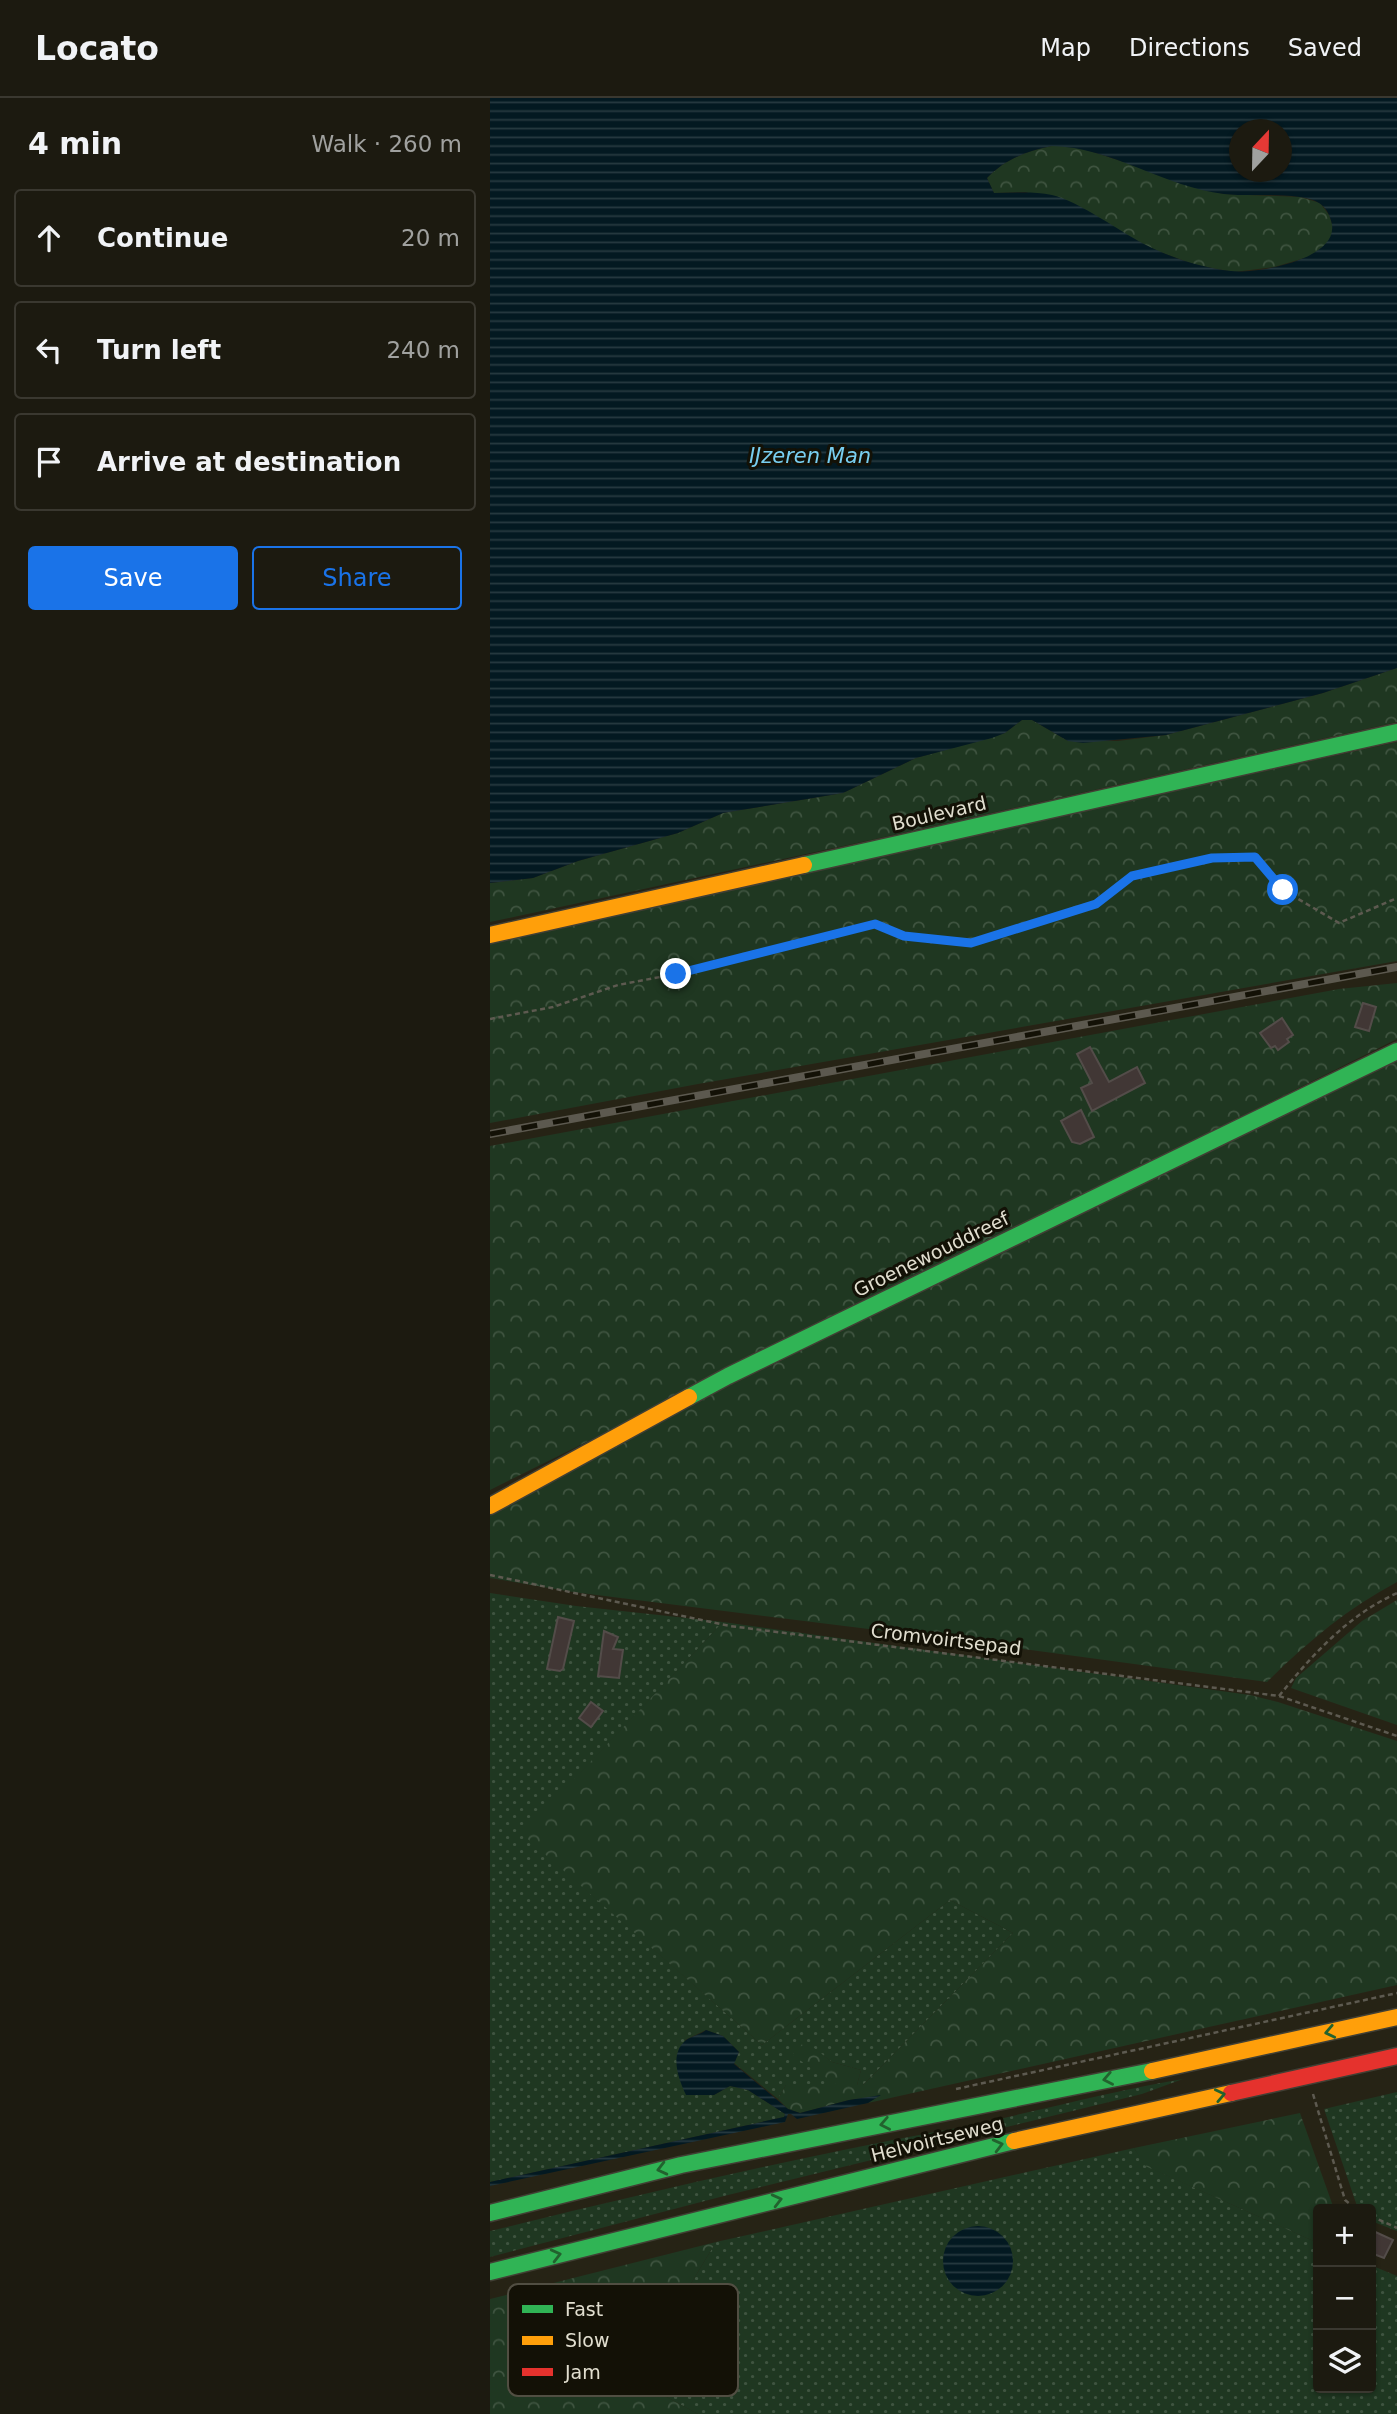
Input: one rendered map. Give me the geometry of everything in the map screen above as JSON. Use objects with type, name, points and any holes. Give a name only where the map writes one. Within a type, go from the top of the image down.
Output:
[{"type":"street","name":"Boulevard","points":[[490,934],[1397,732]]},
{"type":"street","name":"Groenewouddreef","points":[[490,1506],[729,1376],[1397,1051]]},
{"type":"street","name":"Helvoirtseweg","points":[[490,2213],[681,2165],[1155,2070],[1397,2017]]},
{"type":"street","name":"Helvoirtseweg","points":[[490,2272],[1019,2140],[1397,2056]]},
{"type":"path","points":[[490,1019],[552,1007],[618,985],[676,974],[875,924],[904,936],[971,943],[1096,904],[1132,876],[1212,858],[1255,857],[1283,890],[1339,923],[1397,898]]},
{"type":"path","name":"Cromvoirtsepad","points":[[490,1574],[730,1626],[1279,1696],[1397,1736]]},
{"type":"path","points":[[1279,1696],[1313,1653],[1372,1605],[1397,1593]]},
{"type":"path","points":[[1313,2094],[1345,2200],[1350,2204]]},
{"type":"path","points":[[1376,2218],[1397,2228]]},
{"type":"green space","points":[[1052,146],[1074,146],[1223,194],[1300,197],[1320,203],[1329,215],[1333,227],[1331,239],[1326,246],[1308,257],[1274,267],[1234,272],[1196,265],[1160,252],[1026,192],[994,193],[987,178],[994,171],[1017,157]]},
{"type":"green space","points":[[1397,668],[1397,722],[490,922],[490,883],[533,878],[578,861],[678,833],[723,813],[843,793],[916,758],[1005,733],[1022,720],[1032,720],[1068,741],[1118,741],[1166,735],[1323,693]]},
{"type":"green space","points":[[1397,742],[1397,961],[490,1123],[490,942]]},
{"type":"green space","points":[[1397,983],[1397,1039],[490,1490],[490,1146],[1339,989]]},
{"type":"green space","points":[[1397,1058],[1397,1582],[1328,1627],[1267,1682],[573,1592],[490,1578],[490,1504],[634,1430]]},
{"type":"green space","points":[[490,1593],[576,1606],[723,1622],[523,1834],[762,2045],[950,1900],[1013,1933],[863,2085],[857,2085],[861,2070],[832,2062],[805,2042],[839,2085],[786,2085],[778,2099],[734,2063],[739,2052],[723,2036],[706,2030],[685,2040],[714,2095],[730,2086],[748,2090],[785,2114],[784,2117],[490,2182]]},
{"type":"green space","points":[[1397,1600],[1397,1725],[1291,1688],[1296,1678],[1362,1621]]},
{"type":"green space","points":[[723,1622],[1250,1695],[1397,1741],[1397,1985],[868,2103],[879,2096],[849,2100],[800,2113],[788,2109],[778,2099],[786,2085],[837,2085],[792,2055],[805,2041],[832,2062],[861,2070],[857,2085],[863,2085],[1013,1933],[950,1900],[762,2045],[522,1834]]},
{"type":"green space","points":[[1183,2079],[1142,2094],[724,2196],[490,2257],[490,2231],[767,2166]]},
{"type":"green space","points":[[1397,2092],[1397,2231],[1376,2223],[1376,2204],[1356,2204],[1324,2109]]},
{"type":"green space","points":[[1300,2113],[1332,2204],[1313,2204],[1313,2241],[1145,2166],[1134,2148]]},
{"type":"green space","points":[[1134,2148],[1146,2166],[1313,2241],[1313,2393],[1376,2393],[1376,2267],[1397,2276],[1397,2414],[698,2414],[665,2396],[738,2396],[738,2284],[691,2284],[716,2242]]},
{"type":"green space","points":[[716,2242],[691,2284],[549,2284]]},
{"type":"green space","points":[[508,2294],[508,2396],[665,2396],[698,2414],[490,2414],[490,2299]]},
{"type":"water","name":"IJzeren Man","points":[[490,98],[1397,98],[1397,668],[1323,693],[1166,735],[1083,743],[1068,741],[1032,720],[1022,720],[1005,733],[916,758],[843,793],[723,813],[678,833],[578,861],[533,878],[490,883]],"holes":[[[1052,146],[1096,153],[1202,190],[1224,194],[1310,199],[1322,205],[1328,212],[1332,225],[1330,237],[1309,256],[1293,262],[1258,270],[1220,270],[1156,250],[1087,210],[1052,195],[994,193],[987,178],[1001,166],[1034,150]]]},
{"type":"water","points":[[706,2030],[723,2036],[739,2052],[734,2064],[788,2109],[800,2113],[881,2095],[868,2103],[797,2119],[788,2114],[785,2122],[490,2186],[490,2182],[784,2117],[785,2114],[748,2090],[730,2086],[714,2095],[686,2095],[678,2075],[677,2053],[685,2041]]},
{"type":"water","points":[[978,2226],[1003,2236],[1013,2261],[1003,2286],[978,2296],[953,2286],[943,2261],[953,2236]]},
{"type":"building","points":[[1363,1003],[1376,1007],[1369,1031],[1355,1027]]},
{"type":"building","points":[[1282,1018],[1293,1035],[1287,1039],[1289,1042],[1278,1050],[1275,1046],[1271,1048],[1260,1033]]},
{"type":"building","points":[[1090,1047],[1109,1082],[1137,1067],[1145,1083],[1092,1111],[1081,1088],[1092,1083],[1077,1054]]},
{"type":"building","points":[[1081,1110],[1094,1137],[1080,1144],[1072,1142],[1061,1121]]},
{"type":"building","points":[[558,1617],[574,1621],[563,1669],[560,1671],[547,1669]]},
{"type":"building","points":[[604,1631],[618,1637],[613,1649],[623,1650],[619,1678],[598,1676]]},
{"type":"building","points":[[591,1702],[603,1711],[591,1727],[579,1718]]},
{"type":"building","points":[[1376,2232],[1393,2240],[1384,2258],[1376,2255]]},
{"type":"railway","points":[[490,1134],[1397,967]]},
{"type":"traffic: fast","points":[[804,865],[1397,732]]},
{"type":"traffic: fast","points":[[689,1397],[1397,1051]]},
{"type":"traffic: fast","points":[[490,2213],[681,2165],[1152,2071]]},
{"type":"traffic: fast","points":[[490,2272],[1014,2141]]},
{"type":"traffic: slow","points":[[490,935],[804,865]]},
{"type":"traffic: slow","points":[[490,1506],[689,1397]]},
{"type":"traffic: slow","points":[[1152,2071],[1397,2017]]},
{"type":"traffic: slow","points":[[1014,2141],[1231,2093]]},
{"type":"traffic: jam","points":[[1231,2093],[1397,2056]]},
{"type":"route","points":[[676,974],[875,924],[904,936],[971,943],[1096,904],[1132,876],[1212,858],[1255,857],[1283,890]]}]
